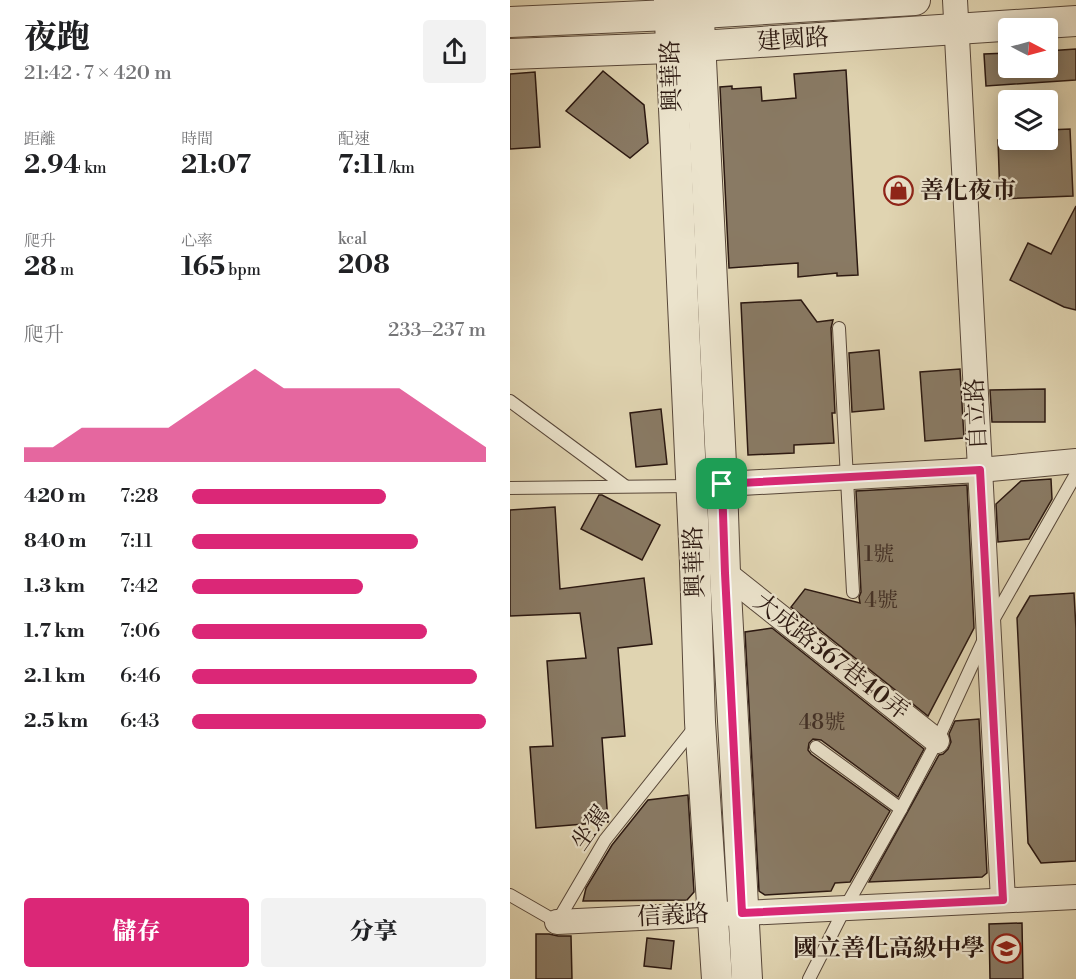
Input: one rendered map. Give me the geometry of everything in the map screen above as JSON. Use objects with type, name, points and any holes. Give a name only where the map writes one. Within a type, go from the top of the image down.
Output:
[{"type":"street","name":"建國路","points":[[510,22],[669,7],[915,0]]},
{"type":"street","name":"興華路","points":[[699,6],[725,573],[747,979]]},
{"type":"street","name":"興華路","points":[[669,7],[696,574],[700,722],[717,979]]},
{"type":"street","name":"建國路","points":[[510,54],[700,46],[956,14],[1076,21]]},
{"type":"street","name":"自立路","points":[[956,14],[1003,900]]},
{"type":"street","points":[[691,486],[980,470],[1076,461]]},
{"type":"street","name":"大成路367巷40弄","points":[[725,573],[937,741]]},
{"type":"street","name":"信義路","points":[[557,922],[1076,897]]},
{"type":"lane","points":[[839,328],[853,592]]},
{"type":"lane","points":[[510,400],[625,486]]},
{"type":"lane","points":[[810,979],[844,908],[902,809],[937,741],[989,628],[1076,474]]},
{"type":"lane","points":[[510,489],[691,486]]},
{"type":"lane","name":"坐駕","points":[[557,922],[605,840],[700,722]]},
{"type":"lane","points":[[816,747],[902,809]]},
{"type":"lane","points":[[510,895],[557,922]]},
{"type":"building","points":[[1076,49],[1076,80],[986,86],[984,54],[998,53],[998,78],[1058,78],[1058,50]]},
{"type":"building","points":[[846,70],[858,275],[837,276],[837,273],[798,277],[798,263],[729,268],[720,87],[732,86],[732,89],[761,87],[762,101],[796,98],[794,74]]},
{"type":"building","points":[[603,71],[644,105],[648,143],[630,158],[566,111]]},
{"type":"building","points":[[535,72],[540,147],[510,149],[510,74]]},
{"type":"building","points":[[1070,129],[1073,196],[1000,199],[998,150],[1058,150],[1058,130]]},
{"type":"building","points":[[1076,206],[1076,310],[1064,307],[1010,280],[1028,243],[1051,254]]},
{"type":"building","points":[[801,300],[817,322],[833,320],[831,328],[834,443],[794,445],[794,453],[748,455],[741,303]]},
{"type":"building","points":[[879,350],[884,409],[852,412],[849,353]]},
{"type":"building","points":[[960,369],[964,438],[925,441],[920,372]]},
{"type":"building","points":[[1045,389],[1045,422],[992,422],[990,390]]},
{"type":"building","points":[[661,409],[667,464],[636,467],[630,413]]},
{"type":"building","points":[[1051,479],[1052,499],[1029,539],[998,542],[996,504],[1021,481]]},
{"type":"building","points":[[967,485],[974,628],[928,716],[791,607],[805,589],[860,603],[856,491]]},
{"type":"building","points":[[599,495],[660,525],[642,560],[581,529]]},
{"type":"building","points":[[555,507],[560,589],[644,578],[652,644],[618,648],[625,736],[602,738],[608,822],[536,828],[530,747],[553,746],[547,661],[586,658],[580,613],[510,616],[510,510]]},
{"type":"building","points":[[1074,593],[1076,861],[1041,863],[1028,843],[1017,618],[1030,596]]},
{"type":"building","points":[[772,628],[924,749],[898,797],[821,740],[813,739],[809,743],[808,750],[811,754],[890,811],[850,882],[835,883],[831,891],[765,895],[759,891],[745,632]]},
{"type":"building","points":[[979,719],[987,873],[982,877],[869,882],[939,755],[948,749],[951,742],[949,734],[955,721]]},
{"type":"building","points":[[688,795],[694,892],[687,900],[583,901],[586,888],[612,845],[648,800]]},
{"type":"building","points":[[1022,923],[1023,979],[990,979],[989,924]]},
{"type":"building","points":[[536,934],[571,936],[572,979],[536,979]]},
{"type":"building","points":[[647,938],[674,941],[671,969],[644,966]]},
{"type":"place","name":"善化夜市","points":[[899,191]]},
{"type":"place","name":"國立善化高級中學","points":[[1006,949]]},
{"type":"route","points":[[980,470],[1003,900],[742,913],[722,484],[980,470]]}]
